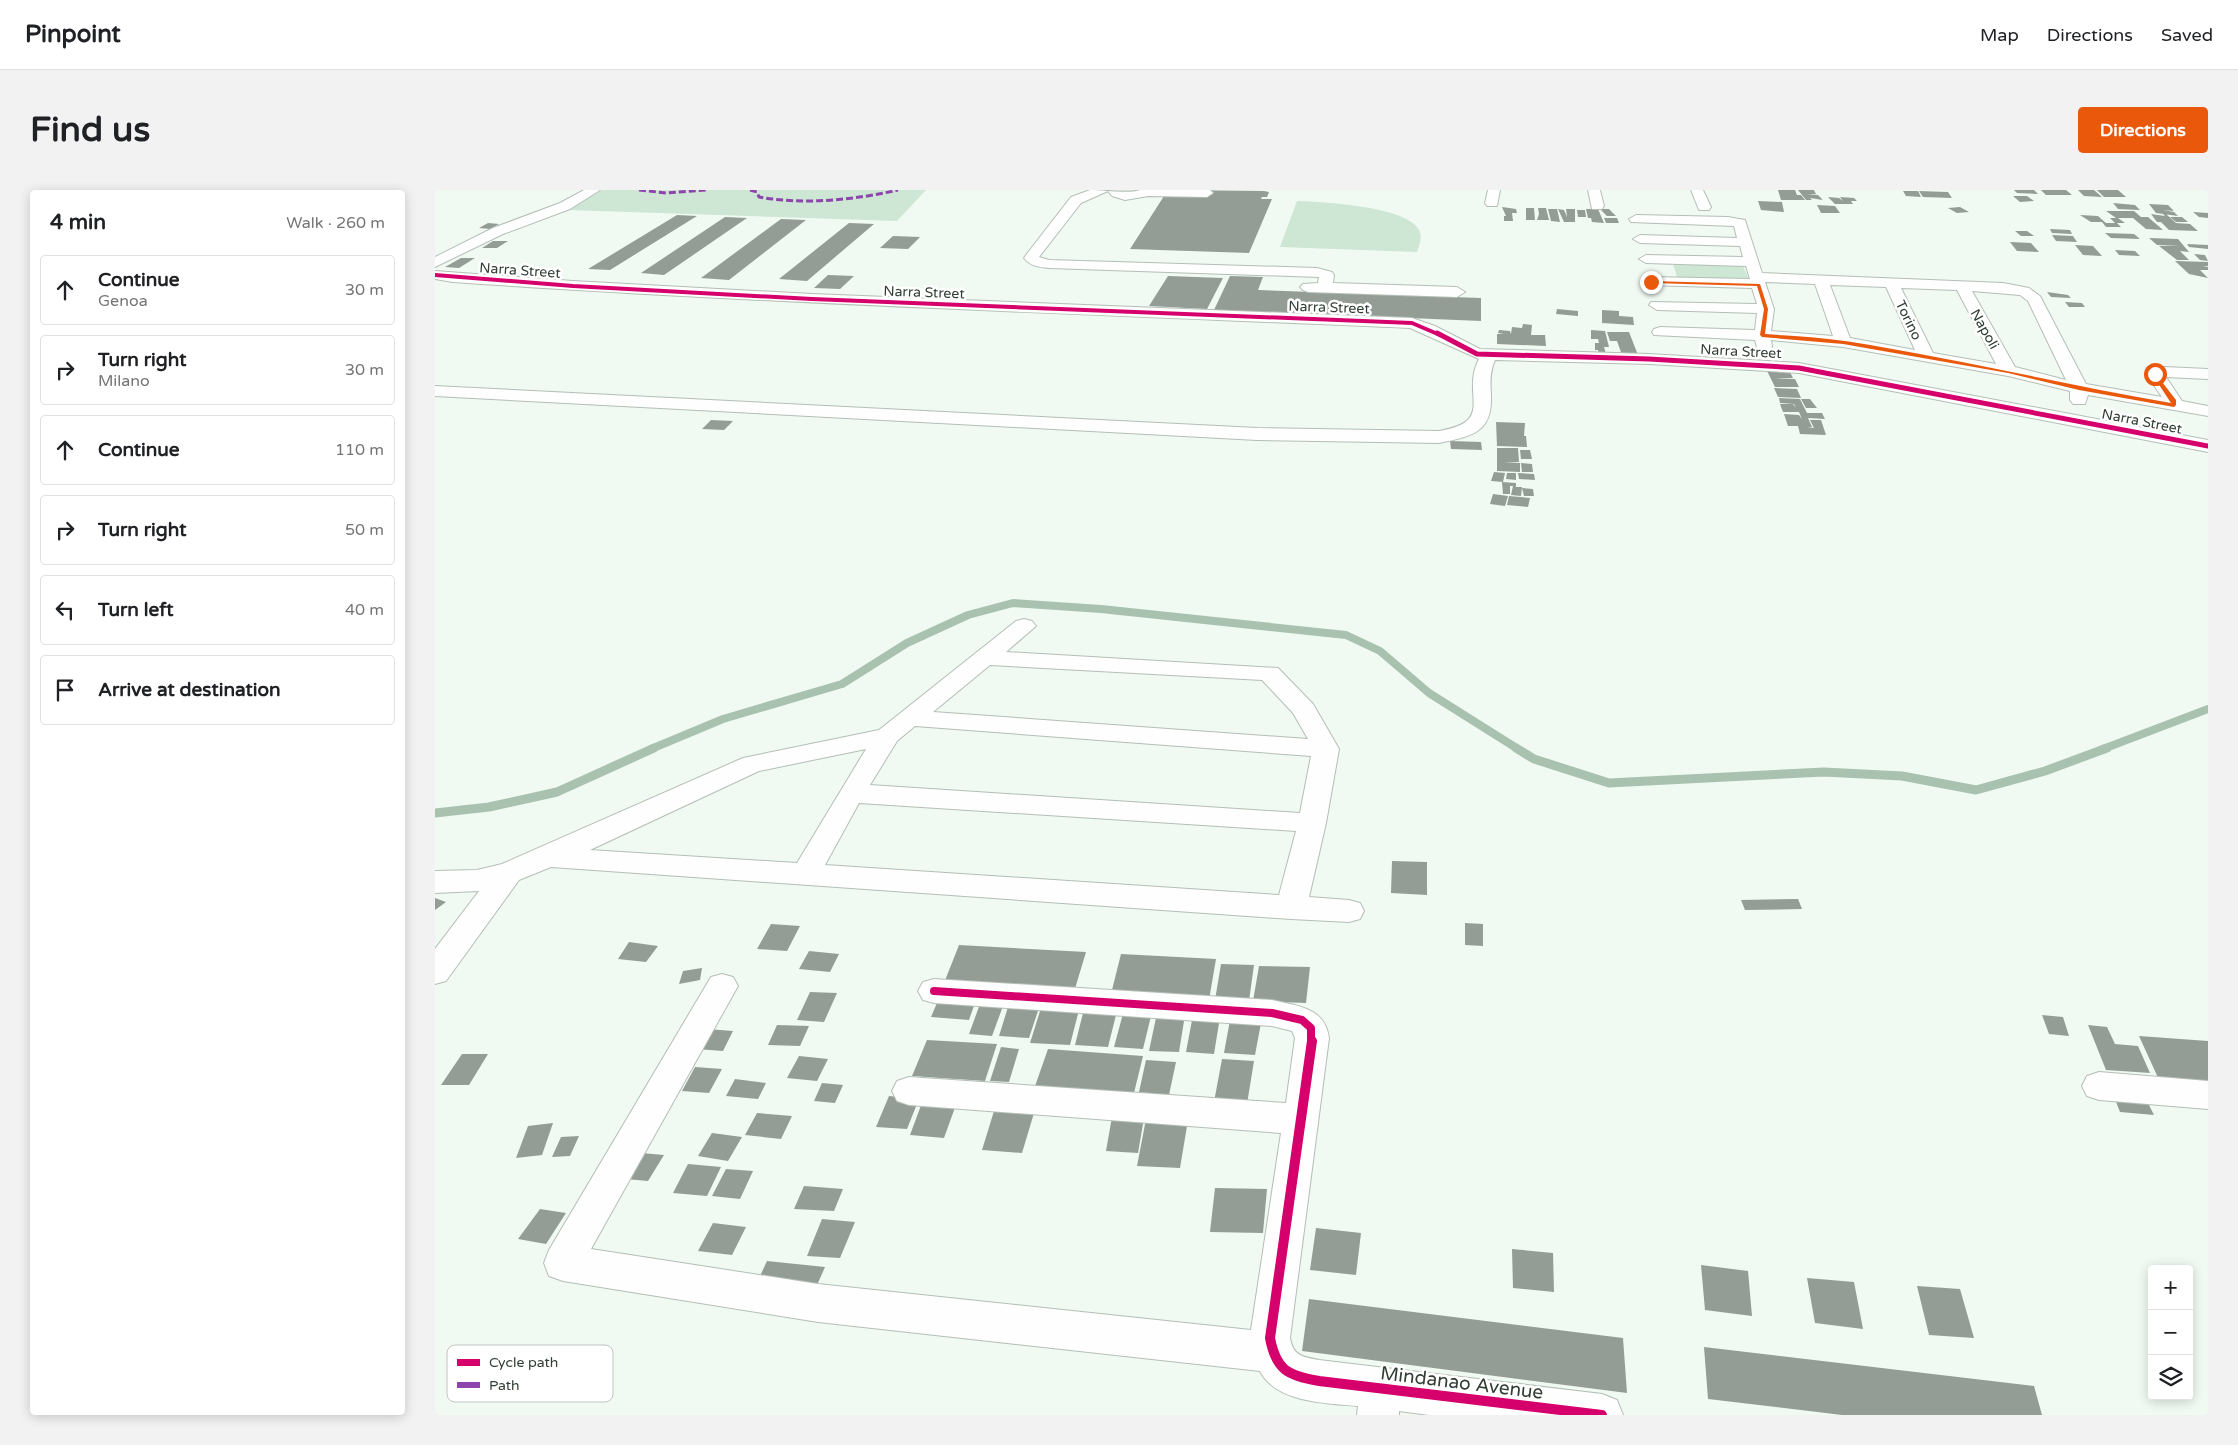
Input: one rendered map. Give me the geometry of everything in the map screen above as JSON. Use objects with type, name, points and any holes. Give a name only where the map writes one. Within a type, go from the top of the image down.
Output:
[{"type":"street","name":"Narra Street","points":[[439,259],[498,231],[565,206],[595,190]]},
{"type":"street","points":[[1101,190],[1076,200],[1031,258],[1039,263],[1049,264],[1287,271],[1281,283],[1283,285],[1457,292]]},
{"type":"street","points":[[1593,190],[1597,206]]},
{"type":"street","points":[[1697,190],[1704,207]]},
{"type":"street","points":[[1111,207],[1119,193],[1138,195],[1148,191],[1207,194]]},
{"type":"street","points":[[1636,219],[1740,223],[1766,309],[1763,341]]},
{"type":"street","points":[[1653,219],[1660,240]]},
{"type":"street","points":[[1640,239],[1745,242]]},
{"type":"street","points":[[1646,260],[1666,260],[1755,274],[1821,280],[1961,286],[2014,290],[2030,294],[2035,299],[2079,388],[2080,422]]},
{"type":"street","points":[[1666,260],[1674,282]]},
{"type":"street","points":[[1651,282],[1674,282],[1755,274]]},
{"type":"street","name":"Narra Street","points":[[435,275],[453,278],[571,286],[917,304],[1412,323],[1426,327],[1452,344],[1477,354],[1649,359],[1791,367],[2208,446]]},
{"type":"street","points":[[1821,280],[1843,342]]},
{"type":"street","name":"Torino","points":[[1891,283],[1927,357]]},
{"type":"street","name":"Napoli","points":[[1961,286],[2008,371]]},
{"type":"street","points":[[1657,305],[1766,309]]},
{"type":"street","points":[[1678,306],[1687,332]]},
{"type":"street","points":[[1660,332],[1687,332],[1763,341],[1843,342],[2008,371],[2079,388],[2208,411]]},
{"type":"street","points":[[435,391],[1257,434],[1439,437],[1467,432],[1482,415],[1482,369],[1489,355]]},
{"type":"street","points":[[2174,405],[2173,400],[2155,376],[2157,373],[2208,374]]},
{"type":"street","points":[[805,875],[851,793],[887,736],[1024,626]]},
{"type":"street","points":[[985,658],[1269,673],[1304,709],[1326,750],[1312,823],[1291,908]]},
{"type":"street","points":[[909,718],[1326,750]]},
{"type":"street","points":[[435,882],[477,880],[509,873],[549,857],[752,764],[887,736]]},
{"type":"street","points":[[851,793],[1312,823]]},
{"type":"street","points":[[549,857],[1349,911]]},
{"type":"street","points":[[435,972],[509,873]]},
{"type":"street","points":[[722,986],[563,1264],[819,1303],[1272,1352],[1270,1338],[1312,1038],[1311,1028],[1302,1020],[1272,1013],[934,991]]},
{"type":"street","points":[[2099,1086],[2208,1096]]},
{"type":"street","points":[[909,1091],[1300,1119]]},
{"type":"street","name":"Mindanao Avenue","points":[[1272,1352],[1278,1365],[1292,1377],[1319,1381],[1379,1402],[1602,1415]]},
{"type":"green space","points":[[602,190],[926,190],[897,221],[568,210]]},
{"type":"green space","points":[[1297,201],[1343,204],[1398,215],[1411,222],[1419,230],[1421,239],[1417,252],[1280,247]]},
{"type":"green space","points":[[1673,264],[1743,266],[1749,279],[1677,277]]},
{"type":"building","points":[[1173,190],[1264,191],[1269,192],[1267,197],[1262,197],[1261,199],[1272,199],[1249,253],[1130,249],[1164,196]]},
{"type":"building","points":[[1778,190],[1795,190],[1797,195],[1801,195],[1805,200],[1781,200]]},
{"type":"building","points":[[1798,190],[1814,190],[1816,194],[1807,194],[1818,195],[1823,200],[1810,198],[1812,200],[1806,200]]},
{"type":"building","points":[[2014,190],[2034,190],[2038,194],[2017,193]]},
{"type":"building","points":[[2041,190],[2066,190],[2072,195],[2046,195]]},
{"type":"building","points":[[2078,190],[2094,190],[2102,197],[2084,196]]},
{"type":"building","points":[[2097,190],[2118,190],[2126,197],[2104,197]]},
{"type":"building","points":[[1903,191],[1918,191],[1921,197],[1906,196]]},
{"type":"building","points":[[1919,191],[1948,192],[1952,198],[1923,197]]},
{"type":"building","points":[[2013,196],[2027,196],[2034,201],[2020,202]]},
{"type":"building","points":[[1828,197],[1839,198],[1843,201],[1840,197],[1854,198],[1857,201],[1851,201],[1853,204],[1835,204]]},
{"type":"building","points":[[1758,201],[1782,202],[1784,212],[1761,210]]},
{"type":"building","points":[[2113,203],[2135,205],[2140,210],[2118,209]]},
{"type":"building","points":[[2149,204],[2168,205],[2174,211],[2163,210],[2174,212],[2178,216],[2156,213]]},
{"type":"building","points":[[1817,205],[1835,206],[1840,213],[1821,213]]},
{"type":"building","points":[[1502,207],[1516,209],[1517,213],[1512,213],[1513,221],[1504,221],[1504,216],[1506,216]]},
{"type":"building","points":[[1960,207],[1969,212],[1957,213],[1948,208]]},
{"type":"building","points":[[1526,208],[1534,208],[1535,220],[1526,220]]},
{"type":"building","points":[[1538,208],[1546,208],[1549,220],[1537,220]]},
{"type":"building","points":[[1548,209],[1557,209],[1560,222],[1551,221]]},
{"type":"building","points":[[1558,209],[1564,210],[1567,217],[1566,209],[1575,209],[1575,222],[1564,222]]},
{"type":"building","points":[[1586,209],[1598,209],[1604,223],[1592,222],[1591,218],[1588,218]]},
{"type":"building","points":[[1600,209],[1609,209],[1616,216],[1607,216]]},
{"type":"building","points":[[1577,210],[1585,210],[1586,217],[1578,217]]},
{"type":"building","points":[[2106,211],[2134,211],[2141,217],[2148,217],[2163,230],[2146,229],[2133,218],[2118,218],[2125,223],[2115,223],[2110,218],[2116,218]]},
{"type":"building","points":[[2193,212],[2208,213],[2208,218],[2199,217]]},
{"type":"building","points":[[2151,214],[2165,216],[2163,214],[2166,214],[2176,223],[2190,224],[2198,231],[2169,230],[2161,222],[2157,222]]},
{"type":"building","points":[[677,215],[697,216],[610,270],[588,269]]},
{"type":"building","points":[[2080,215],[2098,216],[2106,223],[2117,223],[2121,227],[2106,227],[2102,222],[2091,222]]},
{"type":"building","points":[[725,217],[747,218],[664,275],[641,273]]},
{"type":"building","points":[[2170,217],[2182,217],[2188,222],[2176,222]]},
{"type":"building","points":[[1604,218],[1617,218],[1619,223],[1606,223]]},
{"type":"building","points":[[781,219],[806,220],[729,280],[701,278]]},
{"type":"building","points":[[488,223],[499,224],[490,229],[479,228]]},
{"type":"building","points":[[849,223],[874,224],[807,281],[779,279]]},
{"type":"building","points":[[2050,229],[2070,230],[2072,234],[2052,233]]},
{"type":"building","points":[[2015,231],[2027,231],[2034,236],[2021,236]]},
{"type":"building","points":[[2105,233],[2134,234],[2140,239],[2111,238]]},
{"type":"building","points":[[2052,235],[2073,236],[2077,242],[2056,241]]},
{"type":"building","points":[[893,236],[920,237],[908,249],[880,248]]},
{"type":"building","points":[[2149,238],[2178,239],[2189,252],[2180,251],[2189,260],[2177,260],[2159,246],[2180,246],[2157,245]]},
{"type":"building","points":[[493,241],[508,241],[497,248],[482,248]]},
{"type":"building","points":[[2010,242],[2031,243],[2039,252],[2017,251]]},
{"type":"building","points":[[2187,244],[2208,245],[2208,249],[2189,247]]},
{"type":"building","points":[[2075,245],[2093,246],[2102,256],[2083,255]]},
{"type":"building","points":[[2115,250],[2135,251],[2140,256],[2119,255]]},
{"type":"building","points":[[2194,254],[2205,255],[2208,261],[2200,260]]},
{"type":"building","points":[[461,258],[475,258],[459,268],[445,267]]},
{"type":"building","points":[[2175,261],[2208,262],[2208,266],[2203,266],[2208,267],[2208,270],[2200,270],[2208,278],[2189,274]]},
{"type":"building","points":[[828,275],[854,276],[840,289],[814,288]]},
{"type":"building","points":[[1168,276],[1223,278],[1207,309],[1149,306]]},
{"type":"building","points":[[1230,276],[1263,277],[1258,290],[1481,298],[1481,321],[1214,310]]},
{"type":"building","points":[[2047,292],[2068,295],[2071,298],[2051,297]]},
{"type":"building","points":[[2065,302],[2082,303],[2085,307],[2069,307]]},
{"type":"building","points":[[1557,309],[1578,311],[1578,316],[1556,314]]},
{"type":"building","points":[[1602,310],[1619,311],[1619,316],[1633,317],[1634,325],[1602,323]]},
{"type":"building","points":[[1523,324],[1532,325],[1531,335],[1545,335],[1546,346],[1497,344],[1497,334],[1504,334],[1498,333],[1499,330],[1510,331],[1511,334],[1512,327],[1522,328]]},
{"type":"building","points":[[1591,330],[1605,331],[1609,347],[1604,347],[1606,354],[1599,354],[1598,350],[1595,350],[1595,343],[1599,343],[1598,339],[1591,339]]},
{"type":"building","points":[[1607,332],[1629,332],[1638,355],[1622,355],[1617,341],[1610,341]]},
{"type":"building","points":[[1767,371],[1790,372],[1793,378],[1774,379],[1795,379],[1799,387],[1775,387]]},
{"type":"building","points":[[1774,388],[1797,389],[1801,398],[1778,397]]},
{"type":"building","points":[[1779,398],[1800,399],[1807,413],[1822,413],[1825,419],[1808,418],[1812,427],[1807,427],[1814,428],[1810,420],[1821,420],[1826,435],[1800,434],[1798,426],[1788,426],[1784,414],[1799,415],[1802,419],[1799,412],[1783,412],[1780,404],[1793,404],[1796,408],[1794,404],[1780,403]]},
{"type":"building","points":[[1801,399],[1810,399],[1817,408],[1806,408]]},
{"type":"building","points":[[711,420],[733,421],[724,430],[702,429]]},
{"type":"building","points":[[1496,422],[1525,423],[1524,436],[1526,436],[1527,447],[1497,446]]},
{"type":"building","points":[[1450,441],[1481,442],[1482,450],[1451,449]]},
{"type":"building","points":[[1497,448],[1518,448],[1519,462],[1504,462],[1520,463],[1520,472],[1497,471]]},
{"type":"building","points":[[1520,450],[1530,450],[1532,459],[1521,459]]},
{"type":"building","points":[[1521,463],[1532,464],[1533,472],[1522,472]]},
{"type":"building","points":[[1494,472],[1505,473],[1503,482],[1491,481]]},
{"type":"building","points":[[1507,473],[1516,473],[1516,480],[1506,479]]},
{"type":"building","points":[[1518,473],[1534,474],[1535,480],[1519,479]]},
{"type":"building","points":[[1502,482],[1516,483],[1516,487],[1522,487],[1521,496],[1511,495],[1513,486],[1510,486],[1510,494],[1503,494]]},
{"type":"building","points":[[1522,488],[1533,489],[1534,496],[1524,496]]},
{"type":"building","points":[[1493,494],[1508,496],[1505,506],[1490,504]]},
{"type":"building","points":[[1509,496],[1530,498],[1528,507],[1507,505]]},
{"type":"building","points":[[1392,861],[1427,862],[1427,895],[1391,893]]},
{"type":"building","points":[[435,898],[446,902],[435,910]]},
{"type":"building","points":[[1798,899],[1802,909],[1745,910],[1741,900]]},
{"type":"building","points":[[1465,923],[1483,924],[1483,946],[1465,945]]},
{"type":"building","points":[[771,924],[800,926],[787,951],[757,949]]},
{"type":"building","points":[[629,942],[658,946],[646,962],[618,959]]},
{"type":"building","points":[[959,945],[1086,952],[1074,992],[944,983]]},
{"type":"building","points":[[809,951],[839,954],[830,972],[799,969]]},
{"type":"building","points":[[1121,954],[1216,959],[1209,1000],[1111,994]]},
{"type":"building","points":[[1221,964],[1254,965],[1249,1001],[1215,1000]]},
{"type":"building","points":[[1259,966],[1310,967],[1306,1003],[1253,1001]]},
{"type":"building","points":[[702,968],[700,980],[679,984],[683,971]]},
{"type":"building","points":[[810,992],[837,993],[824,1022],[797,1020]]},
{"type":"building","points":[[939,998],[976,1000],[969,1020],[931,1017]]},
{"type":"building","points":[[980,1004],[1003,1006],[992,1036],[969,1034]]},
{"type":"building","points":[[1008,1007],[1039,1008],[1029,1038],[999,1036]]},
{"type":"building","points":[[1041,1008],[1079,1010],[1070,1045],[1030,1043]]},
{"type":"building","points":[[1084,1009],[1117,1011],[1108,1047],[1075,1045]]},
{"type":"building","points":[[1124,1010],[1152,1012],[1143,1049],[1114,1047]]},
{"type":"building","points":[[1157,1013],[1185,1015],[1179,1052],[1149,1051]]},
{"type":"building","points":[[1193,1015],[1220,1017],[1214,1054],[1186,1052]]},
{"type":"building","points":[[2042,1015],[2063,1017],[2069,1036],[2049,1034]]},
{"type":"building","points":[[1230,1020],[1261,1023],[1255,1055],[1224,1053]]},
{"type":"building","points":[[777,1025],[809,1026],[800,1046],[768,1045]]},
{"type":"building","points":[[2088,1025],[2107,1027],[2115,1044],[2138,1046],[2150,1073],[2106,1070]]},
{"type":"building","points":[[707,1029],[733,1031],[723,1051],[696,1049]]},
{"type":"building","points":[[2139,1036],[2208,1041],[2208,1086],[2160,1082]]},
{"type":"building","points":[[927,1040],[997,1044],[985,1081],[912,1076]]},
{"type":"building","points":[[1001,1047],[1019,1049],[1009,1082],[990,1081]]},
{"type":"building","points":[[1048,1049],[1143,1056],[1134,1093],[1034,1089]]},
{"type":"building","points":[[462,1054],[488,1054],[469,1085],[441,1085]]},
{"type":"building","points":[[799,1056],[828,1059],[817,1081],[787,1078]]},
{"type":"building","points":[[1222,1059],[1254,1061],[1247,1104],[1214,1102]]},
{"type":"building","points":[[1146,1060],[1176,1062],[1169,1095],[1139,1092]]},
{"type":"building","points":[[695,1067],[722,1069],[709,1093],[682,1091]]},
{"type":"building","points":[[735,1079],[766,1083],[758,1099],[726,1096]]},
{"type":"building","points":[[822,1083],[843,1085],[835,1103],[814,1101]]},
{"type":"building","points":[[2113,1094],[2145,1097],[2154,1115],[2120,1112]]},
{"type":"building","points":[[889,1096],[919,1099],[907,1129],[876,1127]]},
{"type":"building","points":[[923,1100],[957,1102],[944,1138],[910,1135]]},
{"type":"building","points":[[994,1111],[1034,1113],[1022,1153],[982,1150]]},
{"type":"building","points":[[757,1113],[792,1116],[781,1139],[745,1135]]},
{"type":"building","points":[[1112,1117],[1144,1118],[1138,1153],[1106,1151]]},
{"type":"building","points":[[1146,1119],[1188,1120],[1180,1168],[1137,1166]]},
{"type":"building","points":[[553,1123],[542,1155],[516,1158],[528,1126]]},
{"type":"building","points":[[712,1133],[742,1137],[728,1161],[698,1156]]},
{"type":"building","points":[[579,1136],[570,1156],[552,1157],[561,1137]]},
{"type":"building","points":[[641,1153],[664,1155],[648,1181],[626,1179]]},
{"type":"building","points":[[688,1164],[721,1167],[707,1196],[673,1193]]},
{"type":"building","points":[[726,1169],[753,1171],[740,1199],[712,1196]]},
{"type":"building","points":[[804,1186],[843,1189],[834,1211],[794,1209]]},
{"type":"building","points":[[1215,1188],[1267,1189],[1263,1233],[1210,1232]]},
{"type":"building","points":[[540,1209],[566,1213],[546,1244],[518,1239]]},
{"type":"building","points":[[822,1219],[855,1222],[840,1258],[807,1256]]},
{"type":"building","points":[[713,1223],[746,1227],[732,1255],[698,1251]]},
{"type":"building","points":[[1316,1228],[1361,1233],[1356,1275],[1310,1270]]},
{"type":"building","points":[[1512,1249],[1553,1253],[1554,1292],[1513,1288]]},
{"type":"building","points":[[767,1261],[825,1267],[814,1292],[755,1287]]},
{"type":"building","points":[[1701,1265],[1748,1271],[1752,1316],[1705,1310]]},
{"type":"building","points":[[1807,1278],[1854,1282],[1863,1329],[1815,1323]]},
{"type":"building","points":[[1917,1286],[1960,1289],[1974,1338],[1929,1335]]},
{"type":"building","points":[[1309,1299],[1623,1338],[1627,1393],[1302,1351]]},
{"type":"building","points":[[1704,1347],[2034,1386],[2042,1415],[1842,1415],[1708,1399]]},
{"type":"waterway","points":[[651,749],[723,719],[842,684],[907,643],[968,615],[1013,603],[1101,609],[1346,635],[1380,651],[1429,693],[1518,749]]},
{"type":"waterway","points":[[2103,749],[2208,709]]},
{"type":"waterway","points":[[435,813],[489,807],[557,792],[654,748]]},
{"type":"waterway","points":[[1516,748],[1534,759],[1609,783],[1824,772],[1902,776],[1976,790],[2045,771],[2107,748]]},
{"type":"marked path","points":[[639,190],[666,193],[706,190]]},
{"type":"marked path","points":[[750,190],[757,192],[759,197],[777,200],[862,198],[898,190]]},
{"type":"cycle path","points":[[435,275],[453,278],[573,286],[812,299],[1412,323],[1437,333],[1477,354],[1649,359],[1799,368],[2208,446]]},
{"type":"cycle path","points":[[934,991],[1272,1013],[1302,1020],[1311,1028],[1312,1038],[1270,1338],[1272,1349],[1279,1365],[1291,1374],[1319,1381],[1602,1415]]},
{"type":"route","points":[[1651,282],[1759,284],[1766,309],[1762,335],[1843,342],[2008,371],[2079,388],[2174,405],[2173,400],[2155,374]]}]
